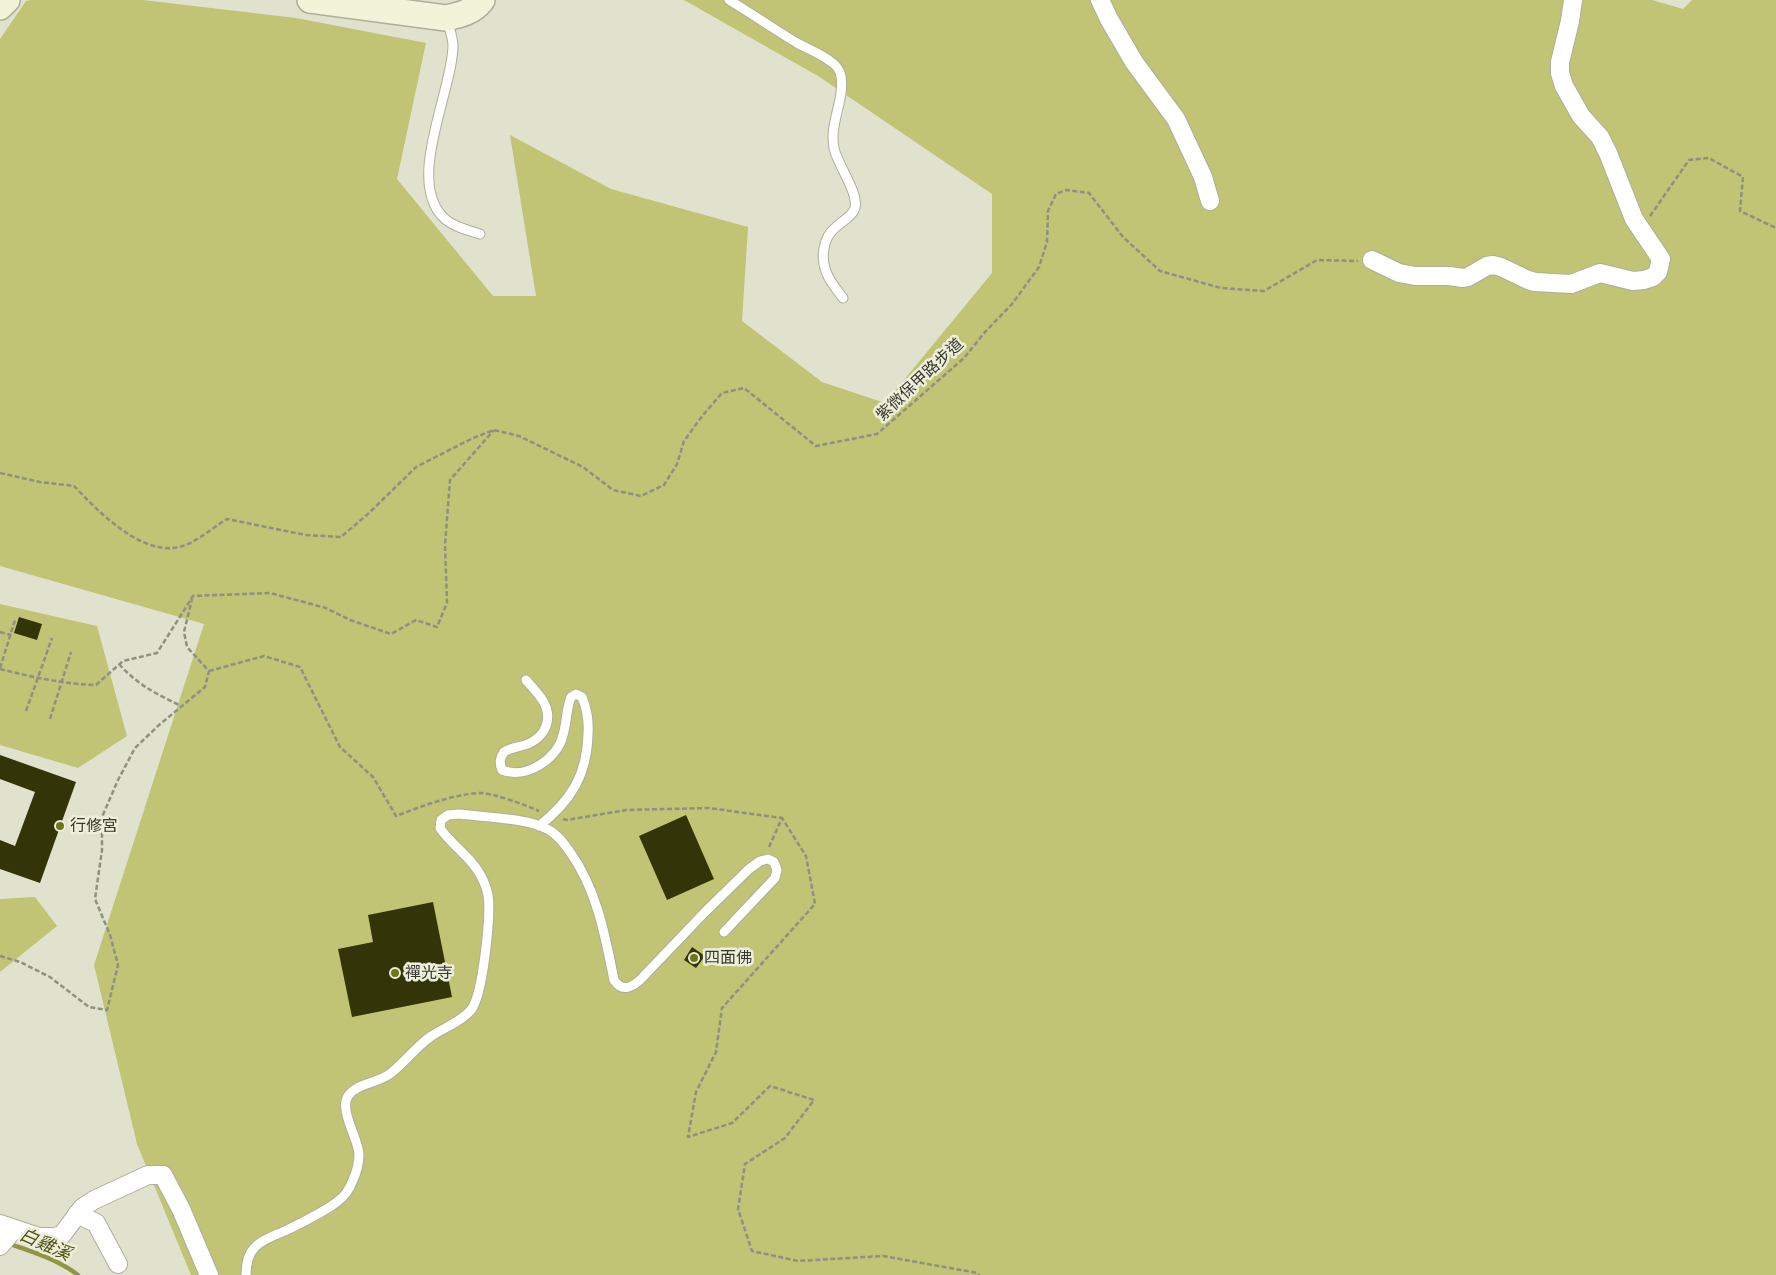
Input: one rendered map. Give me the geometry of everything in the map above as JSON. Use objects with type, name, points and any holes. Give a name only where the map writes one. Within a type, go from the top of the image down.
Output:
[{"type":"street","points":[[0,7],[7,0]]},
{"type":"street","points":[[310,0],[436,11],[461,15],[476,8],[482,0]]},
{"type":"street","points":[[1100,0],[1134,62],[1176,119],[1204,177],[1210,201]]},
{"type":"street","points":[[1372,260],[1399,273],[1415,276],[1463,278],[1493,265],[1528,280],[1546,284],[1571,284],[1600,273],[1634,281],[1653,276],[1658,272],[1661,266],[1659,254],[1640,229],[1628,206],[1600,137],[1573,104],[1564,86],[1560,73],[1572,0]]},
{"type":"street","points":[[0,1246],[7,1226],[39,1237],[62,1235],[82,1208],[94,1200],[148,1175],[163,1175],[181,1209],[209,1275]]},
{"type":"street","points":[[77,1214],[96,1223],[118,1264]]},
{"type":"lane","points":[[729,0],[831,61],[838,68],[841,76],[833,143],[856,206],[852,214],[831,230],[824,251],[824,265],[828,276],[843,298]]},
{"type":"lane","points":[[436,11],[453,46],[431,148],[428,171],[430,192],[435,207],[443,218],[455,226],[480,234]]},
{"type":"lane","points":[[526,680],[544,702],[548,720],[546,729],[541,736],[530,743],[504,752],[500,757],[502,770],[526,772],[548,759],[557,749],[563,737],[568,704],[571,697],[576,694],[582,697],[589,719],[585,765],[577,784],[568,798],[552,816],[539,826]]},
{"type":"lane","points":[[246,1275],[249,1256],[255,1247],[268,1238],[339,1201],[350,1188],[357,1170],[358,1154],[356,1137],[345,1107],[347,1098],[354,1090],[379,1081],[390,1074],[413,1050],[466,1015],[476,1000],[486,939],[488,894],[483,879],[474,865],[440,828],[441,820],[448,815],[459,814],[530,823],[549,829],[561,840],[575,858],[587,882],[603,924],[614,980],[618,986],[625,988],[633,987],[726,890],[749,869],[763,860],[774,862],[777,870],[775,878],[724,932]]},
{"type":"path","points":[[1640,229],[1689,160],[1709,158],[1743,177],[1740,211],[1776,228]]},
{"type":"path","name":"紫微保甲路步道","points":[[494,430],[519,436],[575,463],[613,490],[641,496],[664,485],[677,464],[684,441],[722,393],[744,388],[816,446],[877,434],[964,358],[985,332],[1012,304],[1039,267],[1047,242],[1048,211],[1056,194],[1066,190],[1089,193],[1124,237],[1160,271],[1221,288],[1264,291],[1317,260],[1372,260]]},
{"type":"path","points":[[0,473],[40,482],[74,486],[98,511],[134,539],[165,548],[186,545],[227,520],[306,534],[341,536],[416,467],[494,430]]},
{"type":"path","points":[[193,596],[270,593],[326,608],[350,620],[391,634],[416,620],[437,627],[447,603],[445,545],[450,480],[494,430]]},
{"type":"path","points":[[15,620],[0,669],[38,679],[96,684],[123,661],[157,653],[193,596]]},
{"type":"path","points":[[193,596],[184,632],[187,647],[209,671]]},
{"type":"path","points":[[0,632],[10,635]]},
{"type":"path","points":[[26,711],[52,638]]},
{"type":"path","points":[[50,719],[71,652]]},
{"type":"path","points":[[209,671],[264,656],[300,667],[340,747],[373,777],[396,816],[434,802],[481,793],[526,805],[567,820],[626,810],[708,808],[782,818]]},
{"type":"path","points":[[119,664],[132,678],[152,692],[181,706]]},
{"type":"path","points":[[0,956],[20,962],[50,977],[89,1007],[106,1010],[118,965],[110,935],[95,899],[102,850],[102,817],[118,780],[135,748],[206,686],[209,671]]},
{"type":"path","points":[[763,860],[782,818]]},
{"type":"path","points":[[782,818],[806,856],[815,904],[722,1008],[716,1052],[696,1092],[688,1137],[732,1123],[770,1086],[814,1100],[785,1138],[746,1164],[738,1209],[752,1251],[798,1261],[883,1256],[978,1273],[980,1275]]},
{"type":"green space","points":[[143,0],[296,18],[426,43],[397,179],[493,296],[536,296],[510,135],[611,189],[748,227],[742,321],[822,382],[885,403],[992,273],[992,194],[818,76],[684,0],[1652,0],[1683,9],[1692,0],[1776,0],[1776,1275],[191,1275],[137,1144],[94,965],[204,624],[0,566],[0,39],[26,1]]},
{"type":"green space","points":[[0,604],[97,626],[127,736],[78,768],[0,745]]},
{"type":"green space","points":[[35,897],[57,926],[0,972],[0,899]]},
{"type":"building","points":[[19,617],[42,624],[37,640],[14,633]]},
{"type":"building","name":"行修宮","points":[[0,755],[76,782],[40,883],[0,869],[0,840],[15,846],[35,792],[0,779]]},
{"type":"building","points":[[686,815],[714,879],[667,900],[639,836]]},
{"type":"building","name":"禪光寺","points":[[433,902],[452,997],[352,1017],[338,949],[373,942],[368,915]]},
{"type":"building","name":"四面佛","points":[[692,947],[705,956],[696,968],[684,960]]},
{"type":"waterway","name":"白雞溪","points":[[7,1243],[53,1260],[78,1275]]},
{"type":"place","name":"行修宮","points":[[60,826]]},
{"type":"place","name":"四面佛","points":[[694,958]]},
{"type":"place","name":"禪光寺","points":[[395,973]]}]
